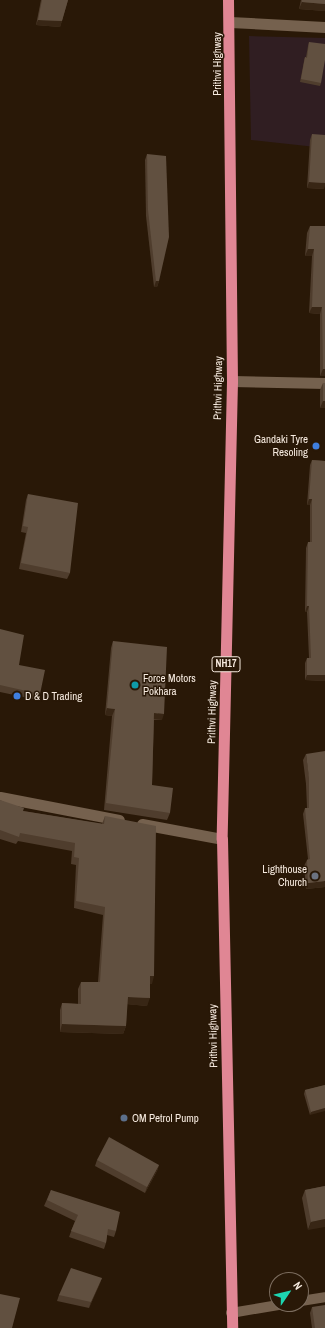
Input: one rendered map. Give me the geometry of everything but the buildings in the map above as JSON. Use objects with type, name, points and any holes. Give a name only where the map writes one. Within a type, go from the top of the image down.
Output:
[{"type":"highway","name":"Prithvi Highway","points":[[228,0],[230,22],[232,380],[222,839],[232,1328]]},
{"type":"street","points":[[230,22],[325,27]]},
{"type":"street","points":[[232,380],[325,383]]},
{"type":"street","points":[[0,797],[222,839]]},
{"type":"lane","points":[[309,1300],[325,1297]]},
{"type":"lane","points":[[232,1313],[269,1307]]},
{"type":"shaded area","points":[[249,36],[325,38],[325,148],[251,140]]},
{"type":"place","name":"Gandaki Tyre Resoling","points":[[316,446]]},
{"type":"place","name":"Force Motors Pokhara","points":[[135,685]]},
{"type":"place","name":"D & D Trading","points":[[17,696]]},
{"type":"place","name":"Lighthouse Church","points":[[315,876]]},
{"type":"place","name":"OM Petrol Pump","points":[[124,1118]]}]
